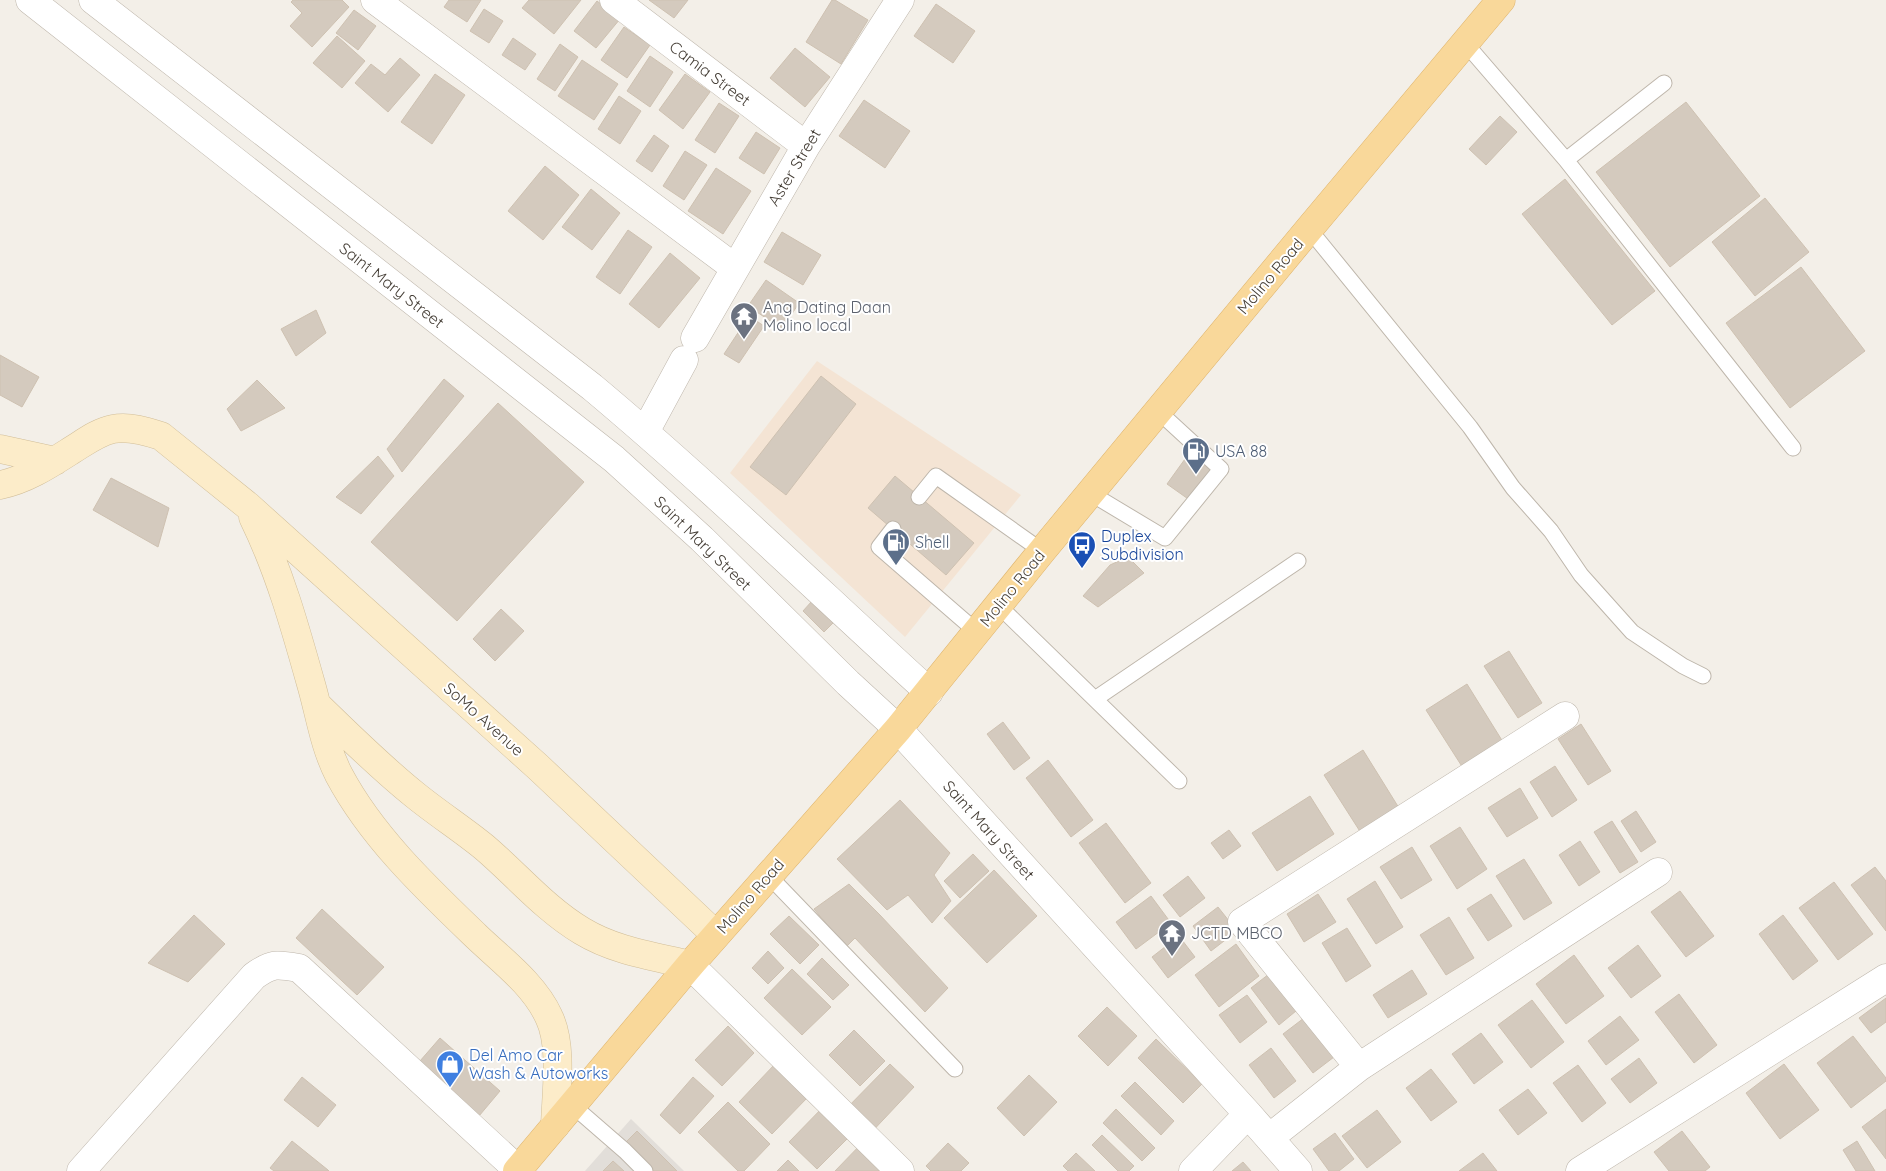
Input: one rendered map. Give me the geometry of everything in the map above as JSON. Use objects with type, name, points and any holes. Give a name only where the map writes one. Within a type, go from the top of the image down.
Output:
[{"type":"main road","name":"Molino Road","points":[[517,1171],[690,965],[898,729],[1042,551],[1501,0]]},
{"type":"main road","name":"SoMo Avenue","points":[[0,485],[15,481],[55,461],[96,435],[113,429],[145,430],[162,436],[248,506],[538,767],[716,935]]},
{"type":"main road","points":[[0,449],[55,461]]},
{"type":"main road","name":"SoMo Avenue","points":[[248,506],[279,576],[293,618],[324,737],[338,772],[348,790],[370,822],[441,902],[523,981],[549,1017],[555,1034],[555,1126]]},
{"type":"main road","points":[[317,705],[374,761],[484,848],[557,913],[582,931],[605,943],[626,950],[690,965]]},
{"type":"street","points":[[93,0],[592,387],[645,432],[827,596],[929,692]]},
{"type":"street","points":[[375,0],[735,268]]},
{"type":"street","name":"Camia Street","points":[[614,0],[806,146]]},
{"type":"street","name":"Aster Street","points":[[645,432],[735,268],[806,146],[900,0]]},
{"type":"street","name":"Saint Mary Street","points":[[36,2],[614,459],[702,540],[841,677],[898,729],[1298,1171]]},
{"type":"street","points":[[1359,1067],[1242,922],[1565,716]]},
{"type":"street","points":[[1269,1138],[1359,1067],[1658,872]]},
{"type":"street","points":[[81,1171],[254,976],[268,966],[284,965],[299,968],[517,1171]]},
{"type":"street","points":[[690,965],[900,1171]]},
{"type":"street","points":[[1580,1171],[1886,978]]},
{"type":"street","points":[[1193,1171],[1248,1114]]},
{"type":"lane","points":[[1466,44],[1566,160],[1793,448]]},
{"type":"lane","points":[[1566,160],[1664,83]]},
{"type":"lane","points":[[1309,229],[1470,427],[1513,488],[1551,531],[1581,575],[1632,632],[1683,666],[1703,676]]},
{"type":"lane","points":[[1090,494],[1166,538],[1221,469],[1158,411]]},
{"type":"lane","points":[[919,497],[936,476],[1042,551]]},
{"type":"lane","points":[[893,530],[879,547],[976,632]]},
{"type":"lane","points":[[1095,700],[1298,561]]},
{"type":"lane","points":[[998,605],[1179,780]]},
{"type":"lane","points":[[768,875],[955,1069]]},
{"type":"lane","points":[[572,1104],[645,1171]]},
{"type":"shaded area","name":"Shell","points":[[817,361],[1021,495],[905,637],[730,473]]},
{"type":"shaded area","points":[[631,1119],[684,1171],[585,1171]]},
{"type":"building","points":[[293,0],[342,0],[349,7],[312,47],[290,26],[302,13],[291,2]]},
{"type":"building","points":[[449,0],[481,0],[467,22],[444,7]]},
{"type":"building","points":[[529,0],[581,0],[554,34],[522,8]]},
{"type":"building","points":[[649,0],[688,0],[674,18]]},
{"type":"building","points":[[832,0],[868,20],[841,64],[806,42]]},
{"type":"building","points":[[597,1],[620,19],[596,48],[574,31]]},
{"type":"building","points":[[936,4],[975,31],[953,63],[914,36]]},
{"type":"building","points":[[484,9],[503,21],[489,43],[470,31]]},
{"type":"building","points":[[354,10],[376,26],[358,50],[336,33]]},
{"type":"building","points":[[624,27],[650,45],[627,78],[601,60]]},
{"type":"building","points":[[337,36],[365,61],[342,88],[313,63]]},
{"type":"building","points":[[513,38],[536,54],[525,70],[502,55]]},
{"type":"building","points":[[560,44],[578,57],[555,91],[537,79]]},
{"type":"building","points":[[795,48],[830,77],[805,107],[770,78]]},
{"type":"building","points":[[650,56],[673,72],[650,107],[627,91]]},
{"type":"building","points":[[400,58],[420,75],[388,112],[355,83],[371,64],[385,75]]},
{"type":"building","points":[[582,60],[618,84],[594,120],[558,96]]},
{"type":"building","points":[[435,74],[465,95],[432,144],[401,122]]},
{"type":"building","points":[[685,74],[710,92],[683,129],[659,110]]},
{"type":"building","points":[[619,96],[641,111],[620,144],[598,129]]},
{"type":"building","points":[[864,100],[910,131],[885,168],[839,136]]},
{"type":"building","points":[[1686,102],[1760,196],[1670,267],[1596,172]]},
{"type":"building","points":[[719,103],[739,116],[715,153],[695,140]]},
{"type":"building","points":[[1500,116],[1517,132],[1486,165],[1469,149]]},
{"type":"building","points":[[756,132],[780,148],[764,174],[739,158]]},
{"type":"building","points":[[654,135],[669,146],[652,172],[636,161]]},
{"type":"building","points":[[685,151],[707,165],[684,200],[663,186]]},
{"type":"building","points":[[545,166],[579,195],[543,240],[508,211]]},
{"type":"building","points":[[716,168],[751,191],[723,234],[688,211]]},
{"type":"building","points":[[1565,179],[1655,291],[1612,325],[1522,214]]},
{"type":"building","points":[[591,189],[620,213],[592,250],[562,227]]},
{"type":"building","points":[[1765,198],[1809,252],[1755,296],[1712,242]]},
{"type":"building","points":[[628,230],[652,247],[620,294],[596,277]]},
{"type":"building","points":[[782,232],[821,255],[803,285],[764,262]]},
{"type":"building","points":[[670,253],[700,278],[659,328],[629,304]]},
{"type":"building","points":[[1801,267],[1865,351],[1790,408],[1726,323]]},
{"type":"building","points":[[766,280],[799,303],[782,329],[748,306]]},
{"type":"building","points":[[316,310],[326,333],[296,356],[281,329]]},
{"type":"building","points":[[749,316],[764,326],[739,363],[724,354]]},
{"type":"building","points":[[0,355],[39,377],[22,407],[0,395]]},
{"type":"building","points":[[821,376],[856,404],[786,495],[750,467]]},
{"type":"building","points":[[444,379],[464,396],[402,472],[387,449]]},
{"type":"building","points":[[257,380],[285,408],[241,431],[227,409]]},
{"type":"building","points":[[498,403],[584,482],[457,621],[371,542]]},
{"type":"building","points":[[1190,452],[1213,469],[1191,501],[1167,484]]},
{"type":"building","points":[[378,456],[394,476],[361,514],[336,497]]},
{"type":"building","points":[[895,476],[974,543],[946,575],[868,508]]},
{"type":"building","points":[[111,478],[169,508],[158,547],[93,510]]},
{"type":"building","points":[[1128,557],[1144,573],[1098,607],[1083,596],[1110,565]]},
{"type":"building","points":[[812,601],[833,623],[824,632],[803,611]]},
{"type":"building","points":[[501,609],[524,631],[495,661],[473,639]]},
{"type":"building","points":[[1509,651],[1542,703],[1518,718],[1484,666]]},
{"type":"building","points":[[1467,684],[1503,742],[1463,768],[1426,710]]},
{"type":"building","points":[[1003,722],[1030,758],[1014,770],[987,734]]},
{"type":"building","points":[[1581,724],[1611,771],[1588,785],[1558,739]]},
{"type":"building","points":[[1363,750],[1399,808],[1361,833],[1324,775]]},
{"type":"building","points":[[1048,760],[1093,820],[1071,837],[1026,778]]},
{"type":"building","points":[[1555,766],[1577,800],[1552,817],[1530,782]]},
{"type":"building","points":[[1520,788],[1538,818],[1507,837],[1488,808]]},
{"type":"building","points":[[1310,796],[1334,834],[1277,871],[1252,833]]},
{"type":"building","points":[[900,800],[950,853],[934,875],[951,901],[932,923],[908,895],[887,910],[837,859]]},
{"type":"building","points":[[1636,811],[1656,842],[1641,852],[1621,821]]},
{"type":"building","points":[[1612,821],[1638,862],[1620,873],[1594,832]]},
{"type":"building","points":[[1106,823],[1151,883],[1125,903],[1079,843]]},
{"type":"building","points":[[1460,827],[1487,869],[1457,889],[1430,846]]},
{"type":"building","points":[[1229,830],[1241,846],[1223,859],[1211,843]]},
{"type":"building","points":[[1580,841],[1600,872],[1579,886],[1559,855]]},
{"type":"building","points":[[1412,847],[1432,880],[1401,899],[1380,867]]},
{"type":"building","points":[[973,854],[989,871],[960,898],[944,881]]},
{"type":"building","points":[[1524,859],[1552,903],[1524,920],[1496,876]]},
{"type":"building","points":[[1875,867],[1886,881],[1886,931],[1851,885]]},
{"type":"building","points":[[994,870],[1037,916],[987,963],[944,918]]},
{"type":"building","points":[[1188,876],[1205,898],[1180,917],[1163,895]]},
{"type":"building","points":[[1375,881],[1403,927],[1376,944],[1347,899]]},
{"type":"building","points":[[1834,882],[1873,934],[1838,960],[1799,908]]},
{"type":"building","points":[[849,884],[948,988],[925,1012],[855,938],[846,947],[814,909]]},
{"type":"building","points":[[1680,891],[1714,936],[1686,957],[1651,912]]},
{"type":"building","points":[[1318,894],[1336,922],[1304,942],[1287,914]]},
{"type":"building","points":[[1491,894],[1512,926],[1488,941],[1467,909]]},
{"type":"building","points":[[1151,896],[1171,923],[1136,949],[1116,922]]},
{"type":"building","points":[[1218,907],[1237,931],[1211,951],[1193,926]]},
{"type":"building","points":[[322,909],[384,967],[357,995],[296,938]]},
{"type":"building","points":[[194,915],[225,944],[188,982],[148,963]]},
{"type":"building","points":[[1783,915],[1818,961],[1793,980],[1759,934]]},
{"type":"building","points":[[789,916],[819,945],[800,964],[770,934]]},
{"type":"building","points":[[1449,917],[1474,958],[1446,975],[1420,935]]},
{"type":"building","points":[[1347,928],[1371,966],[1346,982],[1322,943]]},
{"type":"building","points":[[1179,936],[1195,957],[1168,978],[1152,957]]},
{"type":"building","points":[[1236,944],[1259,976],[1219,1007],[1195,975]]},
{"type":"building","points":[[1638,945],[1661,976],[1631,998],[1608,968]]},
{"type":"building","points":[[768,951],[784,968],[768,984],[752,968]]},
{"type":"building","points":[[1574,955],[1604,996],[1566,1024],[1536,984]]},
{"type":"building","points":[[822,958],[849,985],[833,1000],[807,974]]},
{"type":"building","points":[[792,969],[831,1007],[802,1035],[764,998]]},
{"type":"building","points":[[1412,970],[1427,994],[1388,1018],[1373,995]]},
{"type":"building","points":[[1269,974],[1296,1011],[1279,1025],[1251,988]]},
{"type":"building","points":[[1679,994],[1717,1045],[1694,1063],[1655,1012]]},
{"type":"building","points":[[1247,995],[1267,1022],[1240,1043],[1219,1015]]},
{"type":"building","points":[[1886,998],[1886,1022],[1871,1033],[1859,1018]]},
{"type":"building","points":[[1532,1000],[1564,1042],[1531,1068],[1498,1025]]},
{"type":"building","points":[[1107,1007],[1137,1036],[1108,1066],[1078,1036]]},
{"type":"building","points":[[1620,1016],[1639,1040],[1606,1065],[1588,1041]]},
{"type":"building","points":[[1304,1018],[1334,1057],[1313,1073],[1283,1034]]},
{"type":"building","points":[[728,1026],[754,1053],[722,1086],[695,1060]]},
{"type":"building","points":[[854,1030],[885,1061],[860,1086],[829,1055]]},
{"type":"building","points":[[1481,1033],[1503,1062],[1474,1084],[1452,1054]]},
{"type":"building","points":[[1853,1036],[1886,1078],[1886,1081],[1851,1108],[1817,1063]]},
{"type":"building","points":[[440,1038],[500,1091],[474,1122],[413,1069]]},
{"type":"building","points":[[1156,1039],[1202,1084],[1183,1103],[1138,1058]]},
{"type":"building","points":[[1271,1048],[1296,1081],[1274,1098],[1249,1065]]},
{"type":"building","points":[[1639,1058],[1657,1083],[1630,1103],[1611,1079]]},
{"type":"building","points":[[775,1064],[808,1097],[772,1134],[739,1102]]},
{"type":"building","points":[[890,1064],[914,1087],[867,1137],[842,1113]]},
{"type":"building","points":[[1784,1064],[1819,1110],[1780,1139],[1746,1093]]},
{"type":"building","points":[[1578,1065],[1606,1103],[1582,1122],[1553,1083]]},
{"type":"building","points":[[1431,1069],[1457,1102],[1431,1121],[1406,1088]]},
{"type":"building","points":[[1029,1075],[1057,1102],[1024,1136],[997,1108]]},
{"type":"building","points":[[302,1077],[336,1105],[318,1127],[284,1100]]},
{"type":"building","points":[[693,1077],[714,1096],[680,1134],[660,1115]]},
{"type":"building","points":[[1135,1082],[1174,1121],[1161,1135],[1121,1096]]},
{"type":"building","points":[[1528,1089],[1547,1113],[1518,1135],[1499,1110]]},
{"type":"building","points":[[728,1102],[770,1144],[744,1171],[738,1171],[698,1132]]},
{"type":"building","points":[[828,1102],[856,1130],[817,1169],[789,1142]]},
{"type":"building","points":[[1116,1109],[1155,1148],[1142,1161],[1103,1123]]},
{"type":"building","points":[[1886,1109],[1886,1159],[1862,1127]]},
{"type":"building","points":[[1377,1110],[1401,1142],[1367,1168],[1342,1136]]},
{"type":"building","points":[[637,1131],[677,1171],[653,1171],[625,1143]]},
{"type":"building","points":[[1682,1131],[1710,1167],[1705,1171],[1669,1171],[1654,1152]]},
{"type":"building","points":[[1335,1133],[1354,1159],[1339,1171],[1329,1171],[1313,1149]]},
{"type":"building","points":[[1102,1135],[1134,1166],[1129,1171],[1118,1171],[1092,1145]]},
{"type":"building","points":[[866,1139],[891,1171],[835,1171]]},
{"type":"building","points":[[292,1141],[329,1171],[274,1171],[270,1168]]},
{"type":"building","points":[[1857,1141],[1875,1171],[1856,1171],[1843,1150]]},
{"type":"building","points":[[948,1143],[969,1163],[961,1171],[931,1171],[926,1166]]},
{"type":"building","points":[[1076,1153],[1095,1171],[1068,1171],[1063,1166]]},
{"type":"building","points":[[1483,1153],[1497,1171],[1459,1171]]},
{"type":"building","points":[[788,1160],[799,1171],[777,1171]]},
{"type":"building","points":[[613,1161],[624,1171],[603,1171]]},
{"type":"building","points":[[1243,1162],[1251,1171],[1232,1171]]},
{"type":"place","name":"Ang Dating Daan Molino local","points":[[744,340]]},
{"type":"place","name":"USA 88","points":[[1196,475]]},
{"type":"place","name":"Shell","points":[[896,566]]},
{"type":"place","name":"Duplex Subdivision","points":[[1082,569]]},
{"type":"place","name":"JCTD MBCO","points":[[1172,957]]},
{"type":"place","name":"Del Amo Car Wash & Autoworks","points":[[450,1088]]}]
